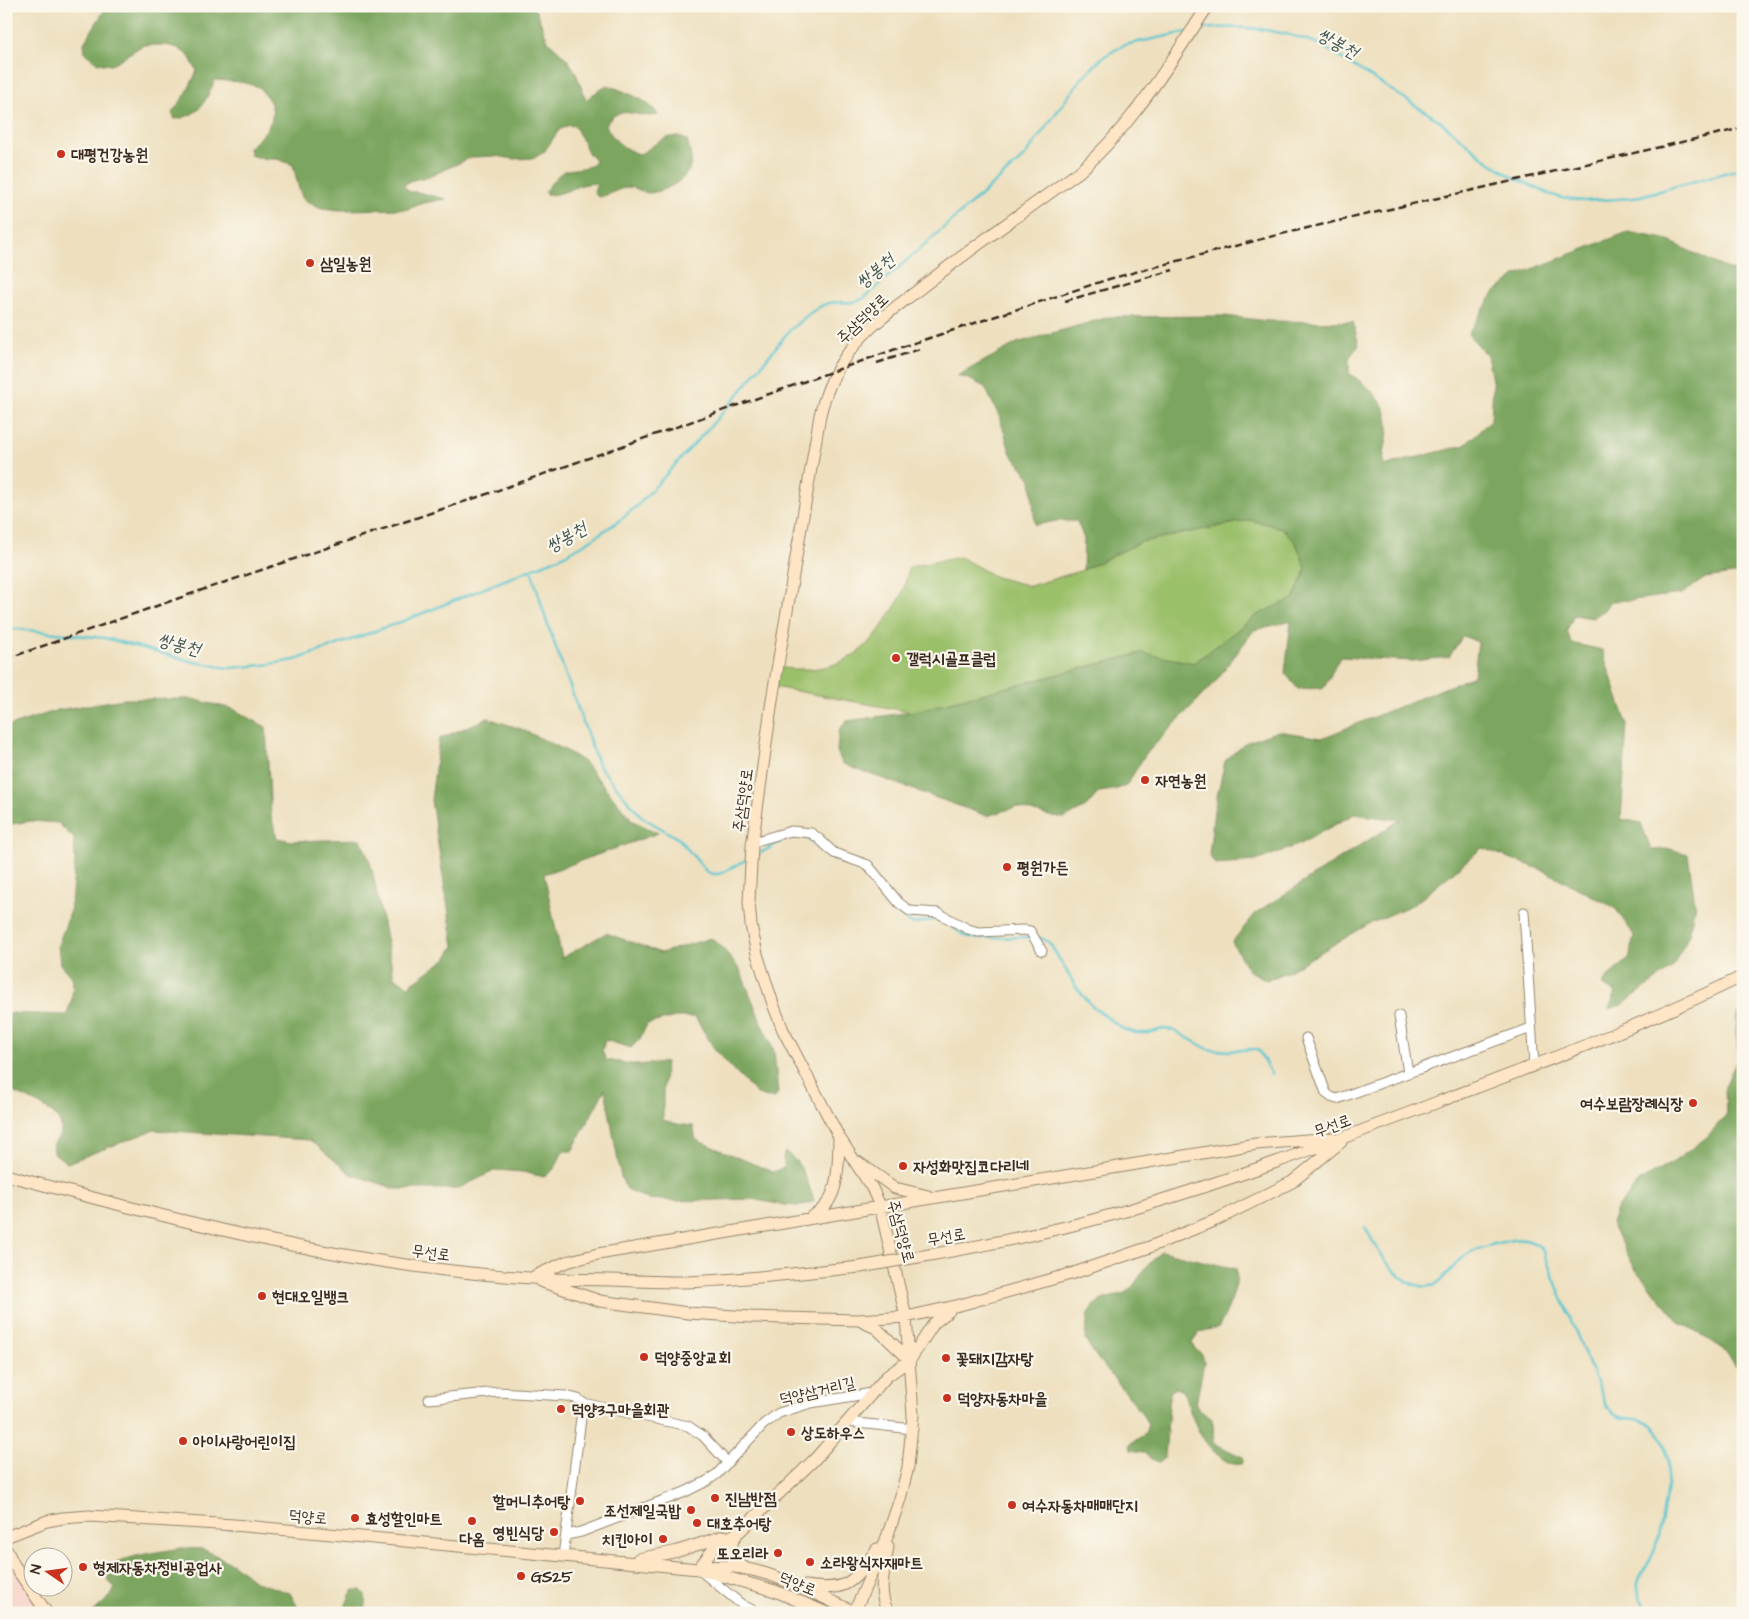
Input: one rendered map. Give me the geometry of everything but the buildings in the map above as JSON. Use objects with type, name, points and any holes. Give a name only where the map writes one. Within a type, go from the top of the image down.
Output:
[{"type":"street","name":"주삼덕양로","points":[[890,1529],[908,1467],[913,1429],[906,1317],[880,1206],[872,1188],[839,1137],[784,1030],[767,987],[757,954],[751,925],[749,902],[750,865],[773,693],[822,405],[835,374],[853,347],[878,321],[942,271],[1097,157],[1139,106],[1208,6]]},
{"type":"street","points":[[753,844],[791,831],[811,833],[834,853],[868,866],[899,903],[910,911],[938,913],[978,932],[1024,930],[1031,932],[1042,951]]},
{"type":"street","points":[[1524,912],[1534,1066]]},
{"type":"street","name":"무선로","points":[[6,1175],[299,1247],[409,1266],[532,1278],[682,1282],[860,1267],[994,1243],[1111,1215],[1230,1179],[1534,1066],[1657,1017],[1743,976]]},
{"type":"street","points":[[1399,1016],[1408,1073]]},
{"type":"street","points":[[1306,1038],[1326,1093],[1331,1098],[1340,1098],[1531,1028]]},
{"type":"street","points":[[532,1278],[581,1257],[1256,1144],[1348,1136]]},
{"type":"street","points":[[532,1278],[582,1296],[618,1305],[688,1313],[858,1320],[906,1317],[960,1305],[1074,1273],[1148,1248],[1216,1220],[1292,1182],[1348,1136]]},
{"type":"street","points":[[806,1219],[823,1208],[834,1188],[838,1171],[839,1137]]},
{"type":"street","points":[[852,1158],[895,1188],[938,1198]]},
{"type":"street","points":[[758,1613],[741,1604],[698,1569],[715,1547],[740,1530],[815,1459],[890,1373],[910,1360],[934,1323],[944,1313],[960,1305]]},
{"type":"street","points":[[858,1320],[872,1326],[910,1360]]},
{"type":"street","points":[[429,1399],[498,1392],[566,1396],[583,1403],[688,1426],[703,1436],[728,1463]]},
{"type":"street","name":"덕양삼거리길","points":[[566,1535],[581,1532],[691,1490],[707,1481],[728,1463],[764,1424],[778,1413],[812,1403],[872,1393]]},
{"type":"street","points":[[564,1556],[583,1403]]},
{"type":"street","points":[[848,1422],[913,1429]]},
{"type":"street","name":"덕양로","points":[[6,1536],[47,1521],[89,1516],[234,1525],[698,1569],[775,1590],[827,1613]]},
{"type":"street","points":[[793,1585],[830,1588],[849,1583],[865,1566],[890,1529]]},
{"type":"street","points":[[855,1612],[890,1529]]},
{"type":"street","points":[[889,1613],[885,1607],[882,1592],[890,1529]]},
{"type":"street","points":[[626,1562],[694,1547],[740,1530]]},
{"type":"street","points":[[740,1530],[730,1546],[729,1553],[734,1560],[748,1569]]},
{"type":"street","points":[[6,1549],[14,1565],[47,1613]]},
{"type":"street","name":"덕양로","points":[[698,1569],[718,1566],[748,1569],[793,1585],[855,1612]]},
{"type":"shaded area","points":[[6,1553],[22,1576],[22,1596],[35,1596],[47,1613],[6,1613]]},
{"type":"green space","points":[[107,6],[531,6],[536,11],[548,41],[568,60],[575,71],[586,100],[608,85],[642,100],[654,109],[658,115],[617,114],[606,125],[615,139],[629,150],[640,154],[662,140],[680,137],[687,140],[691,164],[688,172],[679,181],[655,192],[647,193],[631,187],[622,188],[598,197],[594,192],[597,184],[590,183],[559,194],[546,194],[545,191],[562,172],[593,165],[595,160],[589,154],[575,126],[569,125],[559,130],[544,152],[534,158],[472,157],[431,176],[409,181],[404,186],[410,192],[446,199],[423,203],[408,209],[339,210],[322,208],[303,199],[293,165],[277,159],[263,159],[250,155],[249,148],[266,130],[273,114],[270,102],[259,87],[241,82],[215,80],[205,101],[196,111],[191,115],[175,119],[172,113],[186,94],[197,71],[189,56],[178,48],[166,45],[143,45],[111,65],[98,63],[85,53],[84,43]]},
{"type":"green space","points":[[1628,232],[1665,239],[1729,270],[1743,271],[1743,566],[1740,573],[1705,578],[1682,594],[1611,601],[1603,611],[1593,618],[1574,615],[1567,630],[1571,643],[1602,650],[1627,724],[1621,819],[1641,823],[1651,850],[1670,849],[1688,854],[1695,904],[1689,935],[1672,968],[1622,1005],[1609,1009],[1616,992],[1603,985],[1606,978],[1629,959],[1634,935],[1615,908],[1545,871],[1482,848],[1416,903],[1367,925],[1287,972],[1267,980],[1248,970],[1232,942],[1257,912],[1400,820],[1354,814],[1300,844],[1256,861],[1216,864],[1209,856],[1214,810],[1225,761],[1245,743],[1278,731],[1322,738],[1474,676],[1478,642],[1463,636],[1449,657],[1412,661],[1340,657],[1324,688],[1298,689],[1285,673],[1291,621],[1254,630],[1215,682],[1145,755],[1126,786],[1099,792],[1086,807],[1065,818],[1053,817],[1016,807],[987,816],[842,763],[837,751],[839,730],[847,721],[911,712],[1142,653],[1194,663],[1257,615],[1294,598],[1306,568],[1296,543],[1282,528],[1250,520],[1141,542],[1083,570],[1084,539],[1077,521],[1056,521],[1035,525],[1031,479],[1011,454],[999,416],[985,387],[969,379],[957,376],[1017,343],[1109,317],[1224,316],[1268,321],[1353,322],[1359,345],[1349,358],[1349,373],[1371,390],[1386,412],[1388,432],[1383,466],[1465,445],[1491,420],[1493,386],[1487,355],[1468,334],[1494,293],[1517,275]]},
{"type":"green space","name":"갤럭시골프클럽","points":[[1250,520],[1282,528],[1296,543],[1306,568],[1294,598],[1257,615],[1194,663],[1141,653],[911,712],[774,687],[777,667],[812,669],[828,666],[842,662],[867,644],[878,632],[899,600],[909,567],[960,557],[996,577],[1030,586],[1083,570],[1141,542]]},
{"type":"green space","points":[[124,699],[192,699],[233,709],[266,727],[271,816],[277,838],[292,841],[361,839],[371,865],[394,977],[408,986],[446,959],[454,946],[431,800],[439,739],[488,718],[521,729],[565,750],[584,762],[633,821],[658,833],[544,874],[562,958],[606,933],[661,953],[711,938],[720,945],[740,970],[774,1051],[778,1093],[774,1099],[757,1094],[715,1050],[695,1017],[675,1017],[647,1024],[640,1039],[631,1048],[605,1040],[602,1051],[606,1060],[637,1065],[666,1062],[663,1120],[693,1126],[696,1140],[773,1172],[785,1167],[783,1158],[785,1152],[800,1167],[807,1180],[814,1201],[800,1206],[751,1199],[677,1201],[647,1199],[626,1189],[621,1177],[605,1089],[572,1151],[563,1151],[555,1168],[544,1177],[523,1172],[496,1170],[457,1189],[396,1189],[351,1174],[310,1140],[154,1130],[67,1163],[54,1153],[53,1145],[61,1131],[56,1117],[41,1105],[6,1089],[6,1013],[67,1015],[72,998],[73,979],[60,964],[58,945],[70,913],[75,862],[74,839],[58,823],[31,821],[6,825],[6,727],[58,710]]},
{"type":"green space","points":[[1743,1008],[1743,1374],[1722,1348],[1688,1326],[1680,1323],[1636,1270],[1611,1224],[1616,1209],[1640,1181],[1675,1161],[1707,1137],[1726,1115],[1725,1087],[1738,1056],[1737,1015]]},
{"type":"green space","points":[[1161,1251],[1236,1269],[1237,1275],[1234,1291],[1229,1307],[1219,1327],[1200,1332],[1192,1343],[1195,1349],[1202,1354],[1204,1362],[1196,1404],[1212,1420],[1214,1443],[1242,1457],[1243,1461],[1241,1464],[1227,1462],[1208,1445],[1197,1428],[1183,1391],[1175,1388],[1170,1393],[1165,1457],[1159,1462],[1151,1459],[1143,1452],[1131,1450],[1130,1444],[1145,1434],[1148,1424],[1085,1339],[1088,1313],[1094,1305],[1102,1300],[1125,1293],[1133,1286]]},
{"type":"green space","points":[[180,1548],[203,1549],[233,1564],[256,1582],[290,1593],[301,1613],[92,1613],[111,1596],[115,1588],[108,1580],[108,1572],[112,1566],[140,1555]]},
{"type":"green space","points":[[354,1590],[361,1590],[365,1594],[366,1613],[342,1613],[351,1593]]},
{"type":"waterway","name":"쌍봉천","points":[[1197,30],[1213,28],[1259,29],[1274,31],[1319,44],[1440,121],[1488,161],[1511,176],[1562,198],[1584,201],[1633,198],[1743,168]]},
{"type":"waterway","name":"쌍봉천","points":[[6,628],[105,638],[194,662],[228,668],[264,665],[295,660],[406,620],[559,558],[619,521],[639,504],[727,408],[789,331],[797,324],[813,311],[829,303],[855,302],[864,298],[1024,157],[1081,79],[1103,57],[1124,45],[1187,32]]},
{"type":"waterway","points":[[531,569],[546,620],[598,764],[603,771],[642,817],[679,839],[706,871],[712,874],[719,874],[748,859]]},
{"type":"waterway","points":[[755,856],[786,839],[802,837],[809,839],[831,857],[862,869],[899,914],[909,922],[914,924],[936,919],[973,938],[1030,937]]},
{"type":"waterway","points":[[1038,937],[1049,942],[1076,987],[1092,1006],[1123,1029],[1136,1033],[1148,1033],[1163,1029],[1173,1030],[1208,1049],[1228,1051],[1254,1049],[1259,1051],[1271,1074]]},
{"type":"waterway","points":[[1365,1227],[1376,1247],[1392,1268],[1412,1283],[1423,1286],[1435,1285],[1464,1256],[1483,1247],[1504,1241],[1524,1240],[1530,1241],[1542,1249],[1606,1406],[1617,1416],[1638,1419],[1650,1424],[1660,1434],[1665,1448],[1667,1483],[1662,1520],[1655,1549],[1639,1579],[1638,1585],[1642,1601],[1648,1613]]},
{"type":"railway","points":[[6,659],[202,590],[493,492],[893,350],[1109,279],[1277,235],[1743,128]]},
{"type":"railway","points":[[1065,301],[1173,270]]},
{"type":"railway","points":[[877,363],[920,349]]},
{"type":"place","name":"대평건강농원","points":[[61,154]]},
{"type":"place","name":"삼일농원","points":[[310,263]]},
{"type":"place","name":"갤럭시골프클럽","points":[[896,658]]},
{"type":"place","name":"자연농원","points":[[1145,780]]},
{"type":"place","name":"평원가든","points":[[1007,867]]},
{"type":"place","name":"여수보람장례식장","points":[[1693,1103]]},
{"type":"place","name":"자성화맛집코다리네","points":[[903,1166]]},
{"type":"place","name":"현대오일뱅크","points":[[262,1296]]},
{"type":"place","name":"덕양중앙교회","points":[[644,1357]]},
{"type":"place","name":"꽃돼지감자탕","points":[[946,1358]]},
{"type":"place","name":"덕양자동차마을","points":[[947,1398]]},
{"type":"place","name":"덕양3구마을회관","points":[[561,1409]]},
{"type":"place","name":"상도하우스","points":[[791,1432]]},
{"type":"place","name":"아이사랑어린이집","points":[[183,1441]]},
{"type":"place","name":"진남반점","points":[[715,1498]]},
{"type":"place","name":"할머니추어탕","points":[[580,1501]]},
{"type":"place","name":"여수자동차매매단지","points":[[1012,1505]]},
{"type":"place","name":"조선제일국밥","points":[[691,1510]]},
{"type":"place","name":"효성할인마트","points":[[355,1518]]},
{"type":"place","name":"다옴","points":[[472,1521]]},
{"type":"place","name":"대호추어탕","points":[[697,1523]]},
{"type":"place","name":"영빈식당","points":[[554,1532]]},
{"type":"place","name":"치킨아이","points":[[663,1539]]},
{"type":"place","name":"또오리라","points":[[778,1553]]},
{"type":"place","name":"소라왕식자재마트","points":[[810,1562]]},
{"type":"place","name":"형제자동차정비공업사","points":[[83,1567]]},
{"type":"place","name":"GS25","points":[[521,1576]]}]
